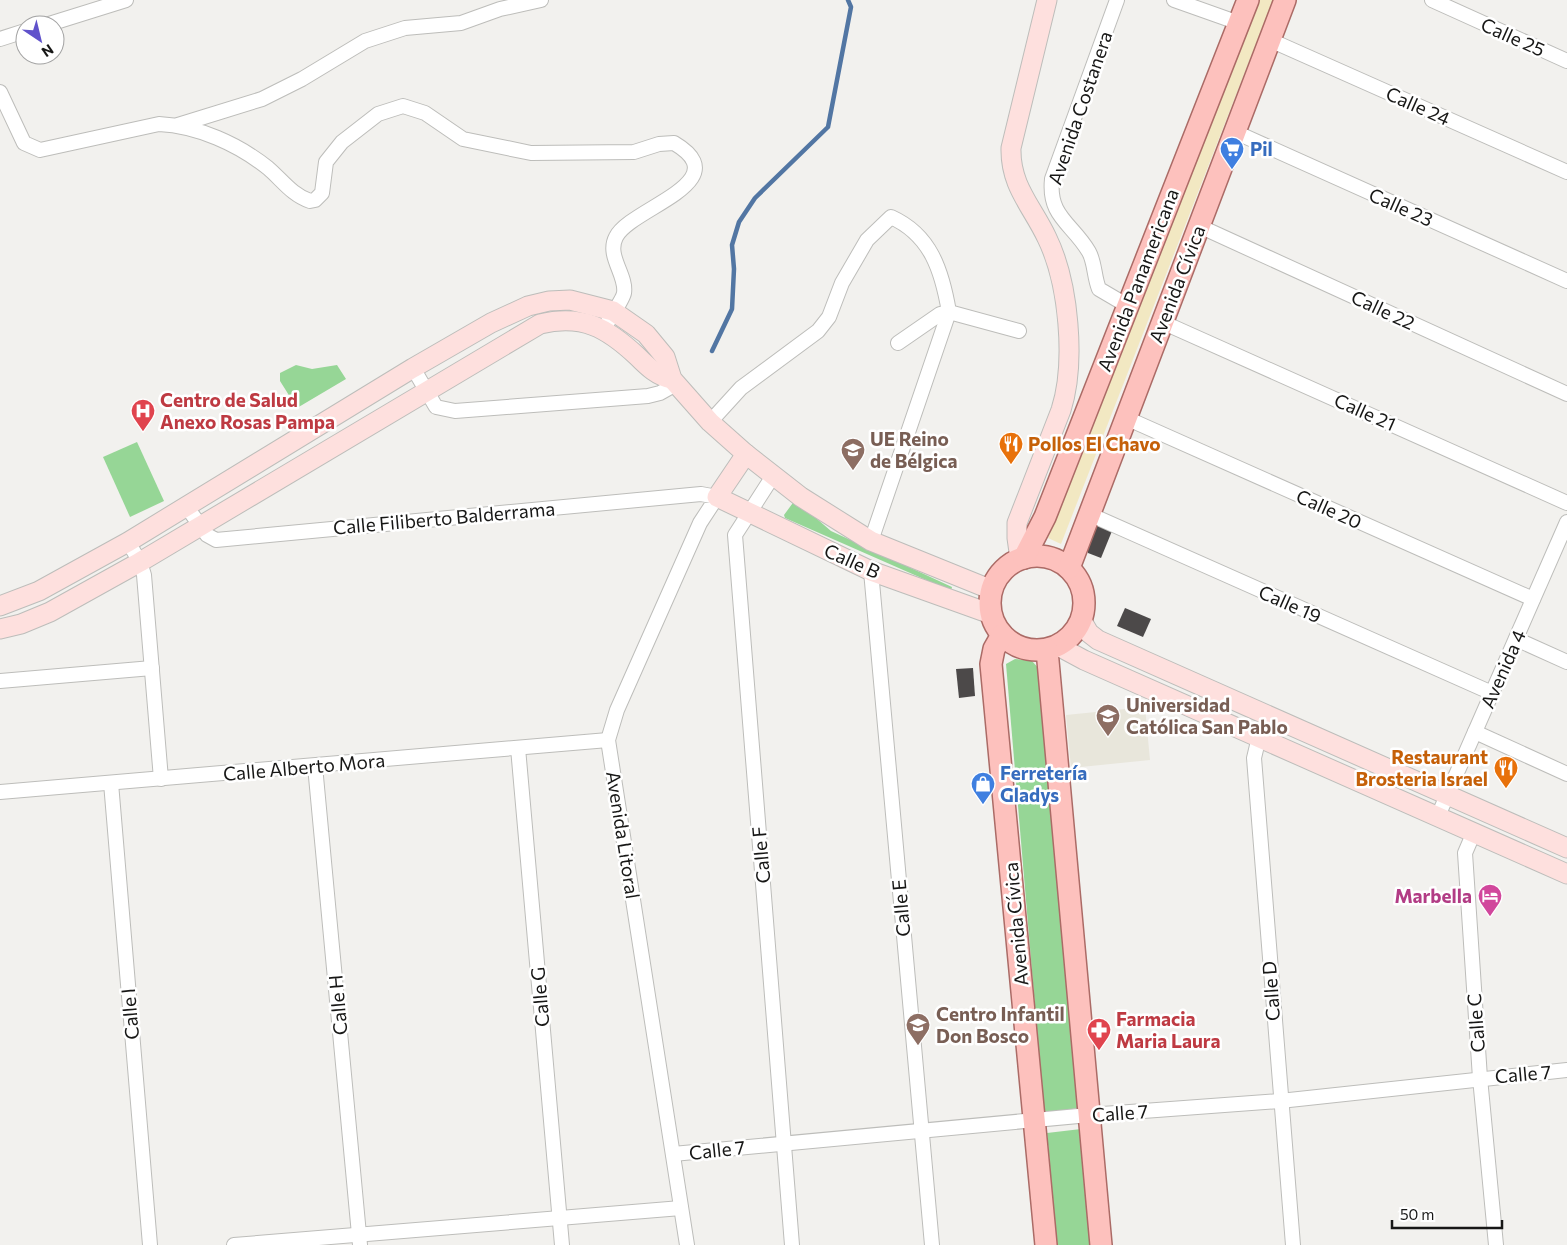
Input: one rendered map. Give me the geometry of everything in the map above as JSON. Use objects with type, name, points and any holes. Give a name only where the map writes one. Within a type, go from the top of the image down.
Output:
[{"type":"main road","name":"Avenida Panamericana","points":[[1022,558],[1045,517],[1248,0]]},
{"type":"main road","name":"Avenida Cívica","points":[[1069,568],[1285,0]]},
{"type":"main road","points":[[1043,556],[1052,558],[1069,568],[1079,579],[1085,604],[1082,621],[1072,636],[1053,648],[1024,649],[1013,644],[1002,635],[991,614],[992,590],[996,579],[1004,570],[1022,558],[1043,556]]},
{"type":"main road","name":"Avenida Cívica","points":[[1002,635],[994,649],[991,664],[1046,1245]]},
{"type":"main road","points":[[1053,648],[1089,1115],[1101,1245]]},
{"type":"street","points":[[65,19],[126,0]]},
{"type":"street","points":[[178,125],[262,99],[302,79],[365,41],[405,28],[461,23],[500,8],[541,0]]},
{"type":"street","points":[[1022,558],[1017,538],[1017,523],[1064,402],[1070,361],[1062,281],[1055,255],[1029,208],[1014,176],[1011,164],[1011,148],[1047,0]]},
{"type":"street","name":"Avenida Costanera","points":[[1117,0],[1052,179],[1051,190],[1052,202],[1061,219],[1088,252],[1099,289],[1128,306]]},
{"type":"street","points":[[1174,0],[1239,23]]},
{"type":"street","name":"Calle 25","points":[[1432,0],[1567,61]]},
{"type":"street","points":[[0,39],[15,35]]},
{"type":"street","name":"Calle 24","points":[[1270,40],[1567,172]]},
{"type":"street","points":[[0,92],[24,143],[40,150],[160,124],[178,125],[212,135],[243,152],[268,168],[285,186],[310,202],[322,193],[326,162],[342,142],[378,114],[403,106],[425,113],[463,140],[531,153],[634,152],[659,144],[674,143],[690,156],[694,173],[689,184],[682,191],[636,217],[620,230],[614,239],[614,251],[624,285],[624,294],[604,329]]},
{"type":"street","name":"Calle 23","points":[[1234,132],[1567,281]]},
{"type":"street","points":[[710,422],[741,388],[818,331],[829,317],[842,283],[867,240],[890,217],[906,224],[918,234],[929,249],[940,273],[949,312],[870,541]]},
{"type":"street","name":"Calle 22","points":[[1199,226],[1567,394]]},
{"type":"street","points":[[0,606],[39,591],[128,542],[414,368],[491,324],[528,306],[549,301],[570,300],[613,311],[646,334],[665,356],[674,381]]},
{"type":"street","points":[[898,342],[940,314],[949,312],[1019,331]]},
{"type":"street","points":[[0,629],[21,624],[50,612],[140,562],[540,324],[570,320],[593,324],[604,329],[624,344],[653,371],[662,377],[674,381]]},
{"type":"street","name":"Calle 21","points":[[1162,322],[1567,502]]},
{"type":"street","points":[[414,368],[436,407],[455,411],[648,396],[660,393],[674,381]]},
{"type":"street","name":"Calle B","points":[[674,381],[710,422],[746,454],[773,476],[835,520],[870,541],[992,590]]},
{"type":"street","name":"Calle 20","points":[[1126,418],[1533,599]]},
{"type":"street","name":"Avenida Litoral","points":[[687,1245],[608,740],[617,710],[700,523],[746,454]]},
{"type":"street","name":"Calle F","points":[[773,476],[735,535],[792,1245]]},
{"type":"street","name":"Calle Filiberto Balderrama","points":[[186,506],[207,535],[216,540],[701,494],[717,497]]},
{"type":"street","name":"Calle B","points":[[717,497],[871,571],[991,614]]},
{"type":"street","name":"Calle 19","points":[[1089,514],[1492,693]]},
{"type":"street","name":"Avenida 4","points":[[1438,816],[1533,599],[1562,548],[1567,522]]},
{"type":"street","points":[[128,542],[140,562],[144,575],[161,779]]},
{"type":"street","name":"Calle E","points":[[871,571],[932,1245]]},
{"type":"street","points":[[1082,621],[1089,634],[1098,640],[1567,848]]},
{"type":"street","points":[[1516,639],[1567,662]]},
{"type":"street","points":[[1053,648],[1567,874]]},
{"type":"street","points":[[0,681],[152,668]]},
{"type":"street","points":[[1475,732],[1567,774]]},
{"type":"street","name":"Calle D","points":[[1259,737],[1254,758],[1293,1245]]},
{"type":"street","name":"Calle Alberto Mora","points":[[0,792],[608,740]]},
{"type":"street","name":"Calle G","points":[[518,748],[562,1245]]},
{"type":"street","name":"Calle H","points":[[315,766],[360,1240]]},
{"type":"street","name":"Calle I","points":[[110,783],[150,1245]]},
{"type":"street","name":"Calle C","points":[[1474,832],[1466,853],[1480,1078],[1496,1245]]},
{"type":"street","name":"Calle 7","points":[[673,1154],[1089,1115],[1280,1101],[1567,1070]]},
{"type":"street","points":[[234,1245],[360,1240],[560,1217],[681,1208]]},
{"type":"shaded area","name":"Universidad Católica San Pablo","points":[[1145,707],[1150,760],[1071,768],[1066,715]]},
{"type":"green space","points":[[296,365],[312,369],[337,365],[346,379],[297,408],[280,381],[280,373]]},
{"type":"green space","points":[[137,442],[164,501],[130,517],[103,457]]},
{"type":"green space","points":[[795,500],[831,531],[952,587],[951,591],[785,518],[784,515]]},
{"type":"green space","points":[[1015,659],[1032,661],[1041,671],[1079,1108],[1044,1113],[1006,664]]},
{"type":"green space","points":[[1081,1129],[1092,1245],[1057,1245],[1047,1133]]},
{"type":"sand","points":[[1257,0],[1273,0],[1061,544],[1048,538]]},
{"type":"building","points":[[1097,525],[1112,531],[1101,558],[1088,553],[1085,540],[1093,526]]},
{"type":"building","points":[[1125,608],[1151,619],[1143,637],[1117,626]]},
{"type":"building","points":[[973,668],[975,696],[959,698],[956,669]]},
{"type":"waterway","points":[[712,351],[732,309],[734,269],[732,245],[739,222],[755,198],[828,127],[851,7],[848,0]]},
{"type":"place","name":"Pil","points":[[1232,170]]},
{"type":"place","name":"Centro de Salud Anexo Rosas Pampa","points":[[143,432]]},
{"type":"place","name":"Pollos El Chavo","points":[[1011,465]]},
{"type":"place","name":"UE Reino de Bélgica","points":[[853,471]]},
{"type":"place","name":"Universidad Católica San Pablo","points":[[1108,737]]},
{"type":"place","name":"Restaurant Brosteria Israel","points":[[1506,789]]},
{"type":"place","name":"Ferretería Gladys","points":[[983,805]]},
{"type":"place","name":"Marbella","points":[[1490,917]]},
{"type":"place","name":"Centro Infantil Don Bosco","points":[[918,1046]]},
{"type":"place","name":"Farmacia Maria Laura","points":[[1099,1051]]}]
